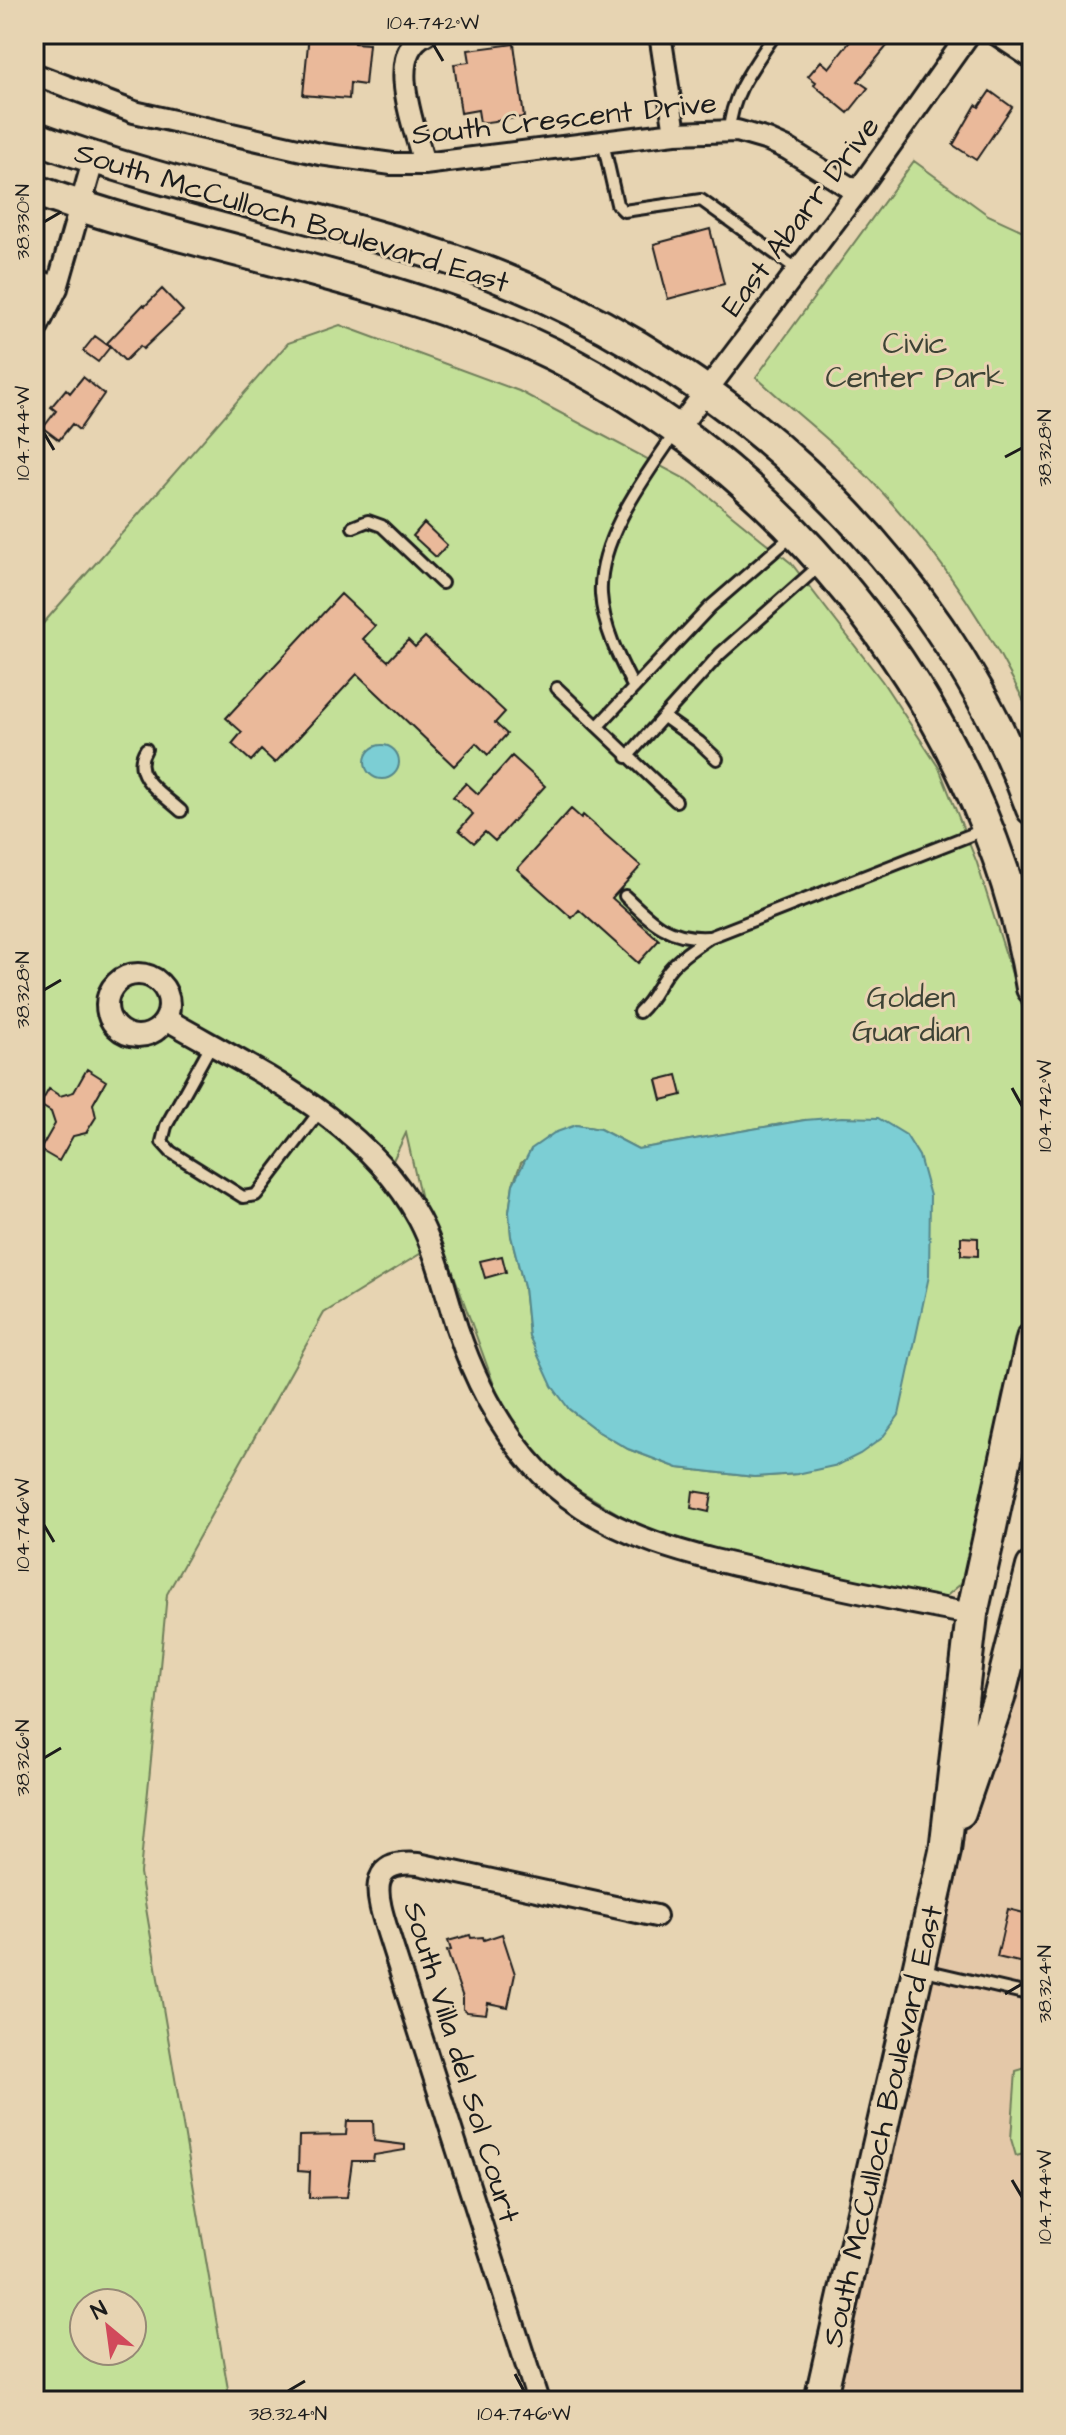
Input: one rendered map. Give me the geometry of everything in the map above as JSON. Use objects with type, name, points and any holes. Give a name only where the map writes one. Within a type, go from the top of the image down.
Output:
[{"type":"main road","name":"South McCulloch Boulevard East","points":[[34,137],[94,158],[393,242],[503,278],[597,321],[707,391],[764,435],[808,476],[899,577],[941,633],[981,696],[1014,763],[1032,809]]},
{"type":"main road","name":"South McCulloch Boulevard East","points":[[34,190],[405,297],[475,321],[573,365],[676,431],[732,473],[822,563],[877,629],[921,693],[952,750],[986,828],[1011,901],[1032,988]]},
{"type":"main road","name":"South McCulloch Boulevard East","points":[[820,2401],[945,1851],[972,1614],[1032,1339]]},
{"type":"main road","name":"South McCulloch Boulevard East","points":[[945,1851],[1026,1625],[1032,1567]]},
{"type":"main road","points":[[972,1614],[1026,1625]]},
{"type":"street","points":[[424,164],[403,68],[409,47],[426,34]]},
{"type":"street","points":[[660,34],[675,133]]},
{"type":"street","name":"East Abarr Drive","points":[[676,431],[857,192],[969,34]]},
{"type":"street","points":[[996,34],[1032,58]]},
{"type":"street","name":"South Crescent Drive","points":[[34,74],[134,112],[320,154],[392,164],[424,164],[675,133],[729,131],[752,135],[788,149],[857,192]]},
{"type":"street","points":[[34,334],[57,288],[94,158]]},
{"type":"street","points":[[34,279],[57,288]]},
{"type":"street","points":[[166,1019],[320,1111],[387,1173],[418,1217],[481,1388],[513,1440],[555,1486],[605,1522],[664,1547],[925,1607],[972,1614]]},
{"type":"street","name":"South Villa del Sol Court","points":[[538,2401],[389,1936],[379,1902],[380,1879],[391,1864],[418,1864],[656,1916]]},
{"type":"lane","points":[[729,131],[730,113],[739,87],[775,34]]},
{"type":"lane","points":[[603,142],[617,204],[624,211],[701,200],[798,270]]},
{"type":"lane","points":[[634,688],[619,660],[604,615],[601,592],[604,558],[612,536],[648,472],[676,431]]},
{"type":"lane","points":[[353,527],[368,521],[382,526],[442,583]]},
{"type":"lane","points":[[598,726],[710,607],[795,534]]},
{"type":"lane","points":[[627,757],[745,630],[822,563]]},
{"type":"lane","points":[[557,688],[676,801]]},
{"type":"lane","points":[[664,717],[717,759]]},
{"type":"lane","points":[[146,749],[141,761],[142,774],[181,811]]},
{"type":"lane","points":[[639,1012],[648,1004],[678,960],[710,937],[986,828]]},
{"type":"lane","points":[[625,896],[663,929],[678,935],[710,937]]},
{"type":"lane","points":[[211,1045],[166,1126],[162,1142],[171,1152],[243,1197],[256,1195],[320,1111]]},
{"type":"lane","points":[[918,1969],[1032,1995]]},
{"type":"shaded area","points":[[1032,1567],[1032,2401],[820,2401],[942,1861]]},
{"type":"green space","name":"Civic Center Park","points":[[914,161],[988,215],[1032,235],[1032,719],[981,622],[917,533],[856,465],[756,377]]},
{"type":"green space","name":"Golden Guardian","points":[[340,325],[519,391],[691,482],[791,563],[882,681],[939,768],[977,863],[1030,1031],[1032,1276],[1029,1307],[962,1583],[943,1599],[657,1537],[564,1481],[528,1444],[501,1404],[451,1267],[422,1204],[406,1133],[387,1173],[418,1217],[423,1252],[324,1313],[167,1594],[140,1873],[230,2401],[34,2401],[34,634],[288,343]],"holes":[[[805,1120],[797,1474],[754,1477],[678,1468],[628,1449],[569,1409],[529,1336],[524,1287],[511,1236],[509,1212],[513,1184],[521,1163],[576,1125],[600,1129],[638,1149]]]},
{"type":"green space","points":[[1032,2066],[1032,2152],[1016,2156],[1011,2139],[1016,2071]]},
{"type":"water","points":[[382,745],[394,750],[399,762],[394,774],[382,779],[370,774],[365,762],[370,750]]},
{"type":"water","points":[[878,1118],[906,1135],[919,1156],[930,1196],[929,1276],[899,1415],[882,1438],[838,1465],[797,1474],[754,1477],[678,1468],[628,1449],[569,1409],[552,1386],[529,1336],[524,1287],[511,1236],[509,1212],[513,1184],[531,1149],[554,1133],[576,1125],[600,1129],[638,1149],[805,1120]]},
{"type":"building","points":[[309,34],[355,34],[354,43],[369,44],[365,85],[350,83],[349,99],[303,95]]},
{"type":"building","points":[[856,34],[897,34],[858,81],[868,88],[848,113],[814,85],[816,82],[808,76],[821,61],[829,68]]},
{"type":"building","points":[[514,44],[524,117],[480,123],[478,110],[461,113],[454,64],[470,62],[468,50]]},
{"type":"building","points":[[990,91],[1012,107],[976,160],[953,145],[976,105],[979,107]]},
{"type":"building","points":[[710,229],[724,284],[668,299],[654,244]]},
{"type":"building","points":[[162,289],[183,311],[143,349],[140,346],[125,361],[107,343]]},
{"type":"building","points":[[95,336],[110,347],[98,362],[83,351]]},
{"type":"building","points":[[83,377],[104,394],[79,430],[72,424],[59,440],[43,428],[56,411],[51,407],[66,389],[70,393]]},
{"type":"building","points":[[424,523],[447,545],[436,557],[413,536]]},
{"type":"building","points":[[341,594],[375,626],[363,639],[388,661],[408,640],[415,647],[425,637],[505,712],[495,723],[507,734],[488,755],[476,743],[454,766],[357,674],[275,763],[261,750],[251,761],[232,744],[242,732],[226,718]]},
{"type":"building","points":[[512,756],[545,786],[495,841],[485,832],[474,843],[459,830],[473,814],[453,797],[466,783],[478,794]]},
{"type":"building","points":[[571,809],[581,818],[583,815],[641,866],[612,898],[659,940],[638,963],[579,910],[572,918],[517,869]]},
{"type":"building","points":[[87,1069],[106,1081],[93,1104],[96,1117],[86,1133],[73,1136],[59,1161],[40,1150],[55,1124],[51,1112],[40,1105],[49,1089],[60,1096],[74,1092]]},
{"type":"building","points":[[677,1075],[682,1095],[662,1100],[657,1080]]},
{"type":"building","points":[[961,1237],[978,1238],[978,1256],[961,1255]]},
{"type":"building","points":[[502,1256],[506,1272],[485,1278],[480,1261]]},
{"type":"building","points":[[693,1491],[712,1494],[709,1512],[691,1508]]},
{"type":"building","points":[[1008,1909],[1032,1915],[1032,1965],[997,1957]]},
{"type":"building","points":[[502,1934],[515,1974],[508,2007],[488,2003],[486,2014],[467,2012],[463,2009],[463,1998],[447,1951],[451,1950],[448,1941],[470,1935],[471,1938],[483,1937],[484,1940]]},
{"type":"building","points":[[347,2121],[373,2121],[374,2141],[405,2145],[405,2150],[374,2155],[373,2161],[352,2161],[347,2197],[309,2198],[310,2172],[298,2171],[299,2136],[346,2135]]}]
